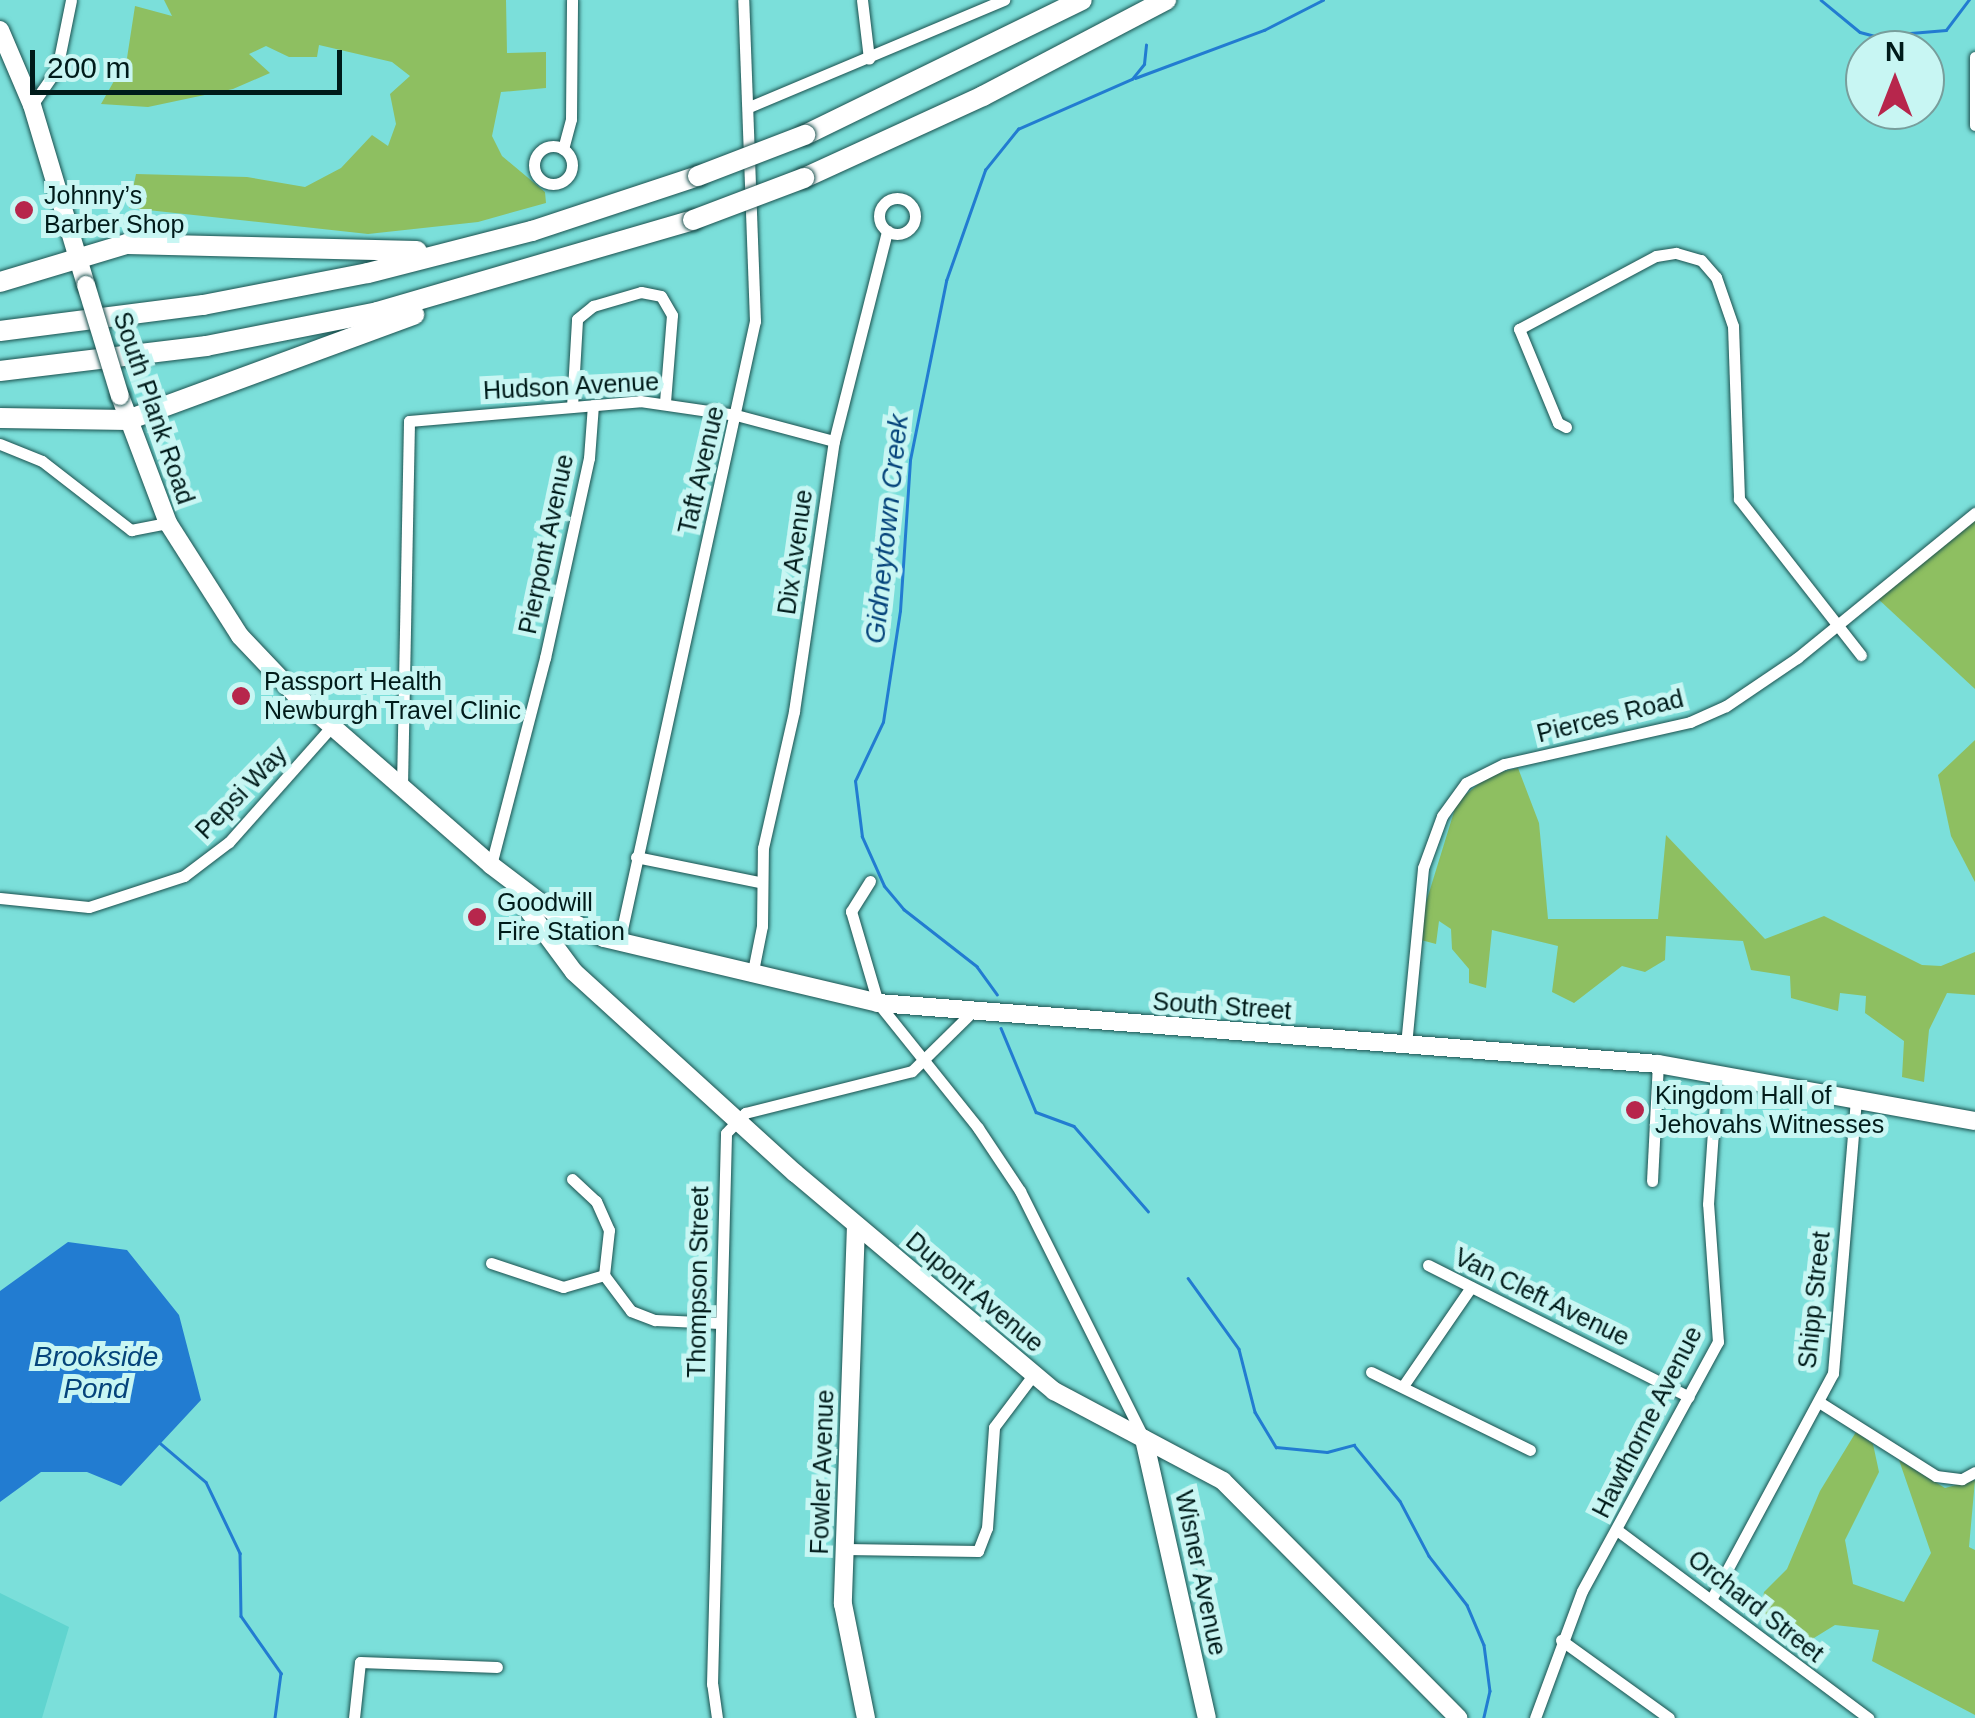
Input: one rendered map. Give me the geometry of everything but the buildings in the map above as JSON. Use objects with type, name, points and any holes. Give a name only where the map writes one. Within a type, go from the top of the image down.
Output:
[{"type":"highway","points":[[0,331],[257,296],[532,231],[698,176],[805,135],[1082,0]]},
{"type":"highway","points":[[0,418],[128,420],[542,269],[693,220],[804,178],[966,104],[1166,0]]},
{"type":"highway","points":[[0,282],[147,242],[398,253],[532,231]]},
{"type":"highway","points":[[0,371],[264,336],[542,269]]},
{"type":"street","points":[[32,105],[57,69],[71,0]]},
{"type":"street","points":[[563,149],[571,118],[572,0]]},
{"type":"street","name":"Taft Avenue","points":[[619,943],[736,416],[758,283],[743,0]]},
{"type":"street","points":[[862,0],[869,59]]},
{"type":"street","points":[[749,107],[869,59],[981,5],[1004,0]]},
{"type":"street","name":"South Plank Road","points":[[0,30],[32,105],[120,396],[168,524],[229,623],[332,726],[491,864]]},
{"type":"street","points":[[1975,57],[1975,125]]},
{"type":"street","name":"Dix Avenue","points":[[752,976],[762,926],[760,882],[794,711],[834,441],[887,231]]},
{"type":"street","points":[[1566,427],[1550,406],[1519,330],[1656,256],[1676,252],[1700,260],[1716,276],[1733,326],[1736,490],[1835,626],[1861,655]]},
{"type":"street","points":[[572,407],[578,319],[593,306],[641,292],[660,296],[672,315],[665,402]]},
{"type":"street","name":"Hudson Avenue","points":[[402,786],[405,428],[416,418],[665,402],[834,441]]},
{"type":"street","name":"Pierpont Avenue","points":[[491,864],[545,658],[589,458],[593,405]]},
{"type":"street","points":[[0,444],[42,461],[132,530],[168,524]]},
{"type":"street","name":"Pierces Road","points":[[1406,1045],[1423,868],[1442,816],[1466,783],[1504,764],[1708,714],[1768,679],[1975,513]]},
{"type":"street","name":"Pepsi Way","points":[[0,898],[89,906],[184,876],[229,842],[332,726]]},
{"type":"street","points":[[636,858],[760,882]]},
{"type":"street","name":"South Street","points":[[491,864],[557,915],[619,943],[878,1004],[1658,1064],[1975,1121]]},
{"type":"street","name":"Dupont Avenue","points":[[491,864],[574,972],[856,1225],[1034,1374],[1083,1409],[1223,1481],[1458,1718]]},
{"type":"street","points":[[870,881],[851,911],[878,1004],[927,1062],[1020,1191],[1144,1439]]},
{"type":"street","points":[[736,1118],[912,1072],[927,1062],[973,1012]]},
{"type":"street","points":[[1652,1181],[1658,1064]]},
{"type":"street","name":"Hawthorne Avenue","points":[[1536,1718],[1561,1640],[1720,1332],[1708,1204],[1717,1072]]},
{"type":"street","name":"Shipp Street","points":[[1712,1598],[1835,1366],[1856,1098]]},
{"type":"street","name":"Thompson Street","points":[[717,1718],[712,1684],[722,1150],[736,1118]]},
{"type":"street","points":[[572,1178],[596,1201],[609,1230],[604,1275],[641,1317],[720,1323]]},
{"type":"street","name":"Fowler Avenue","points":[[856,1225],[845,1631],[866,1718]]},
{"type":"street","points":[[491,1262],[563,1287],[604,1275]]},
{"type":"street","name":"Van Cleft Avenue","points":[[1428,1265],[1689,1396]]},
{"type":"street","points":[[1403,1386],[1472,1287]]},
{"type":"street","points":[[1371,1372],[1530,1450]]},
{"type":"street","points":[[845,1549],[978,1551],[987,1528],[994,1427],[1034,1374]]},
{"type":"street","points":[[1818,1402],[1936,1476],[1962,1478],[1975,1472]]},
{"type":"street","name":"Wisner Avenue","points":[[1144,1439],[1207,1718]]},
{"type":"street","name":"Orchard Street","points":[[1617,1530],[1868,1718]]},
{"type":"street","points":[[1561,1640],[1669,1718]]},
{"type":"street","points":[[354,1718],[360,1662],[497,1667]]},
{"type":"shaded area","points":[[0,1593],[69,1627],[42,1718],[0,1718]]},
{"type":"green space","points":[[164,0],[506,0],[507,53],[546,52],[546,88],[501,92],[492,136],[502,156],[545,192],[546,203],[478,222],[368,234],[129,208],[136,174],[247,177],[305,187],[341,168],[372,135],[388,146],[396,124],[390,94],[410,76],[392,62],[319,45],[317,57],[289,57],[266,46],[249,54],[270,73],[233,89],[148,107],[101,104],[127,58],[135,6],[172,16]]},
{"type":"green space","points":[[1975,518],[1975,689],[1876,597]]},
{"type":"green space","points":[[1975,740],[1975,882],[1951,836],[1938,775]]},
{"type":"green space","points":[[1518,768],[1539,823],[1548,919],[1658,919],[1666,835],[1765,939],[1824,916],[1922,965],[1941,966],[1975,952],[1975,995],[1947,993],[1929,1030],[1924,1082],[1902,1077],[1904,1041],[1865,1013],[1866,996],[1840,993],[1838,1011],[1791,998],[1790,976],[1751,970],[1743,941],[1666,936],[1665,960],[1645,972],[1622,966],[1574,1003],[1552,992],[1558,946],[1492,930],[1486,988],[1469,983],[1469,969],[1452,949],[1451,929],[1439,921],[1436,944],[1421,940],[1424,909],[1457,802],[1489,775]]},
{"type":"green space","points":[[1856,1432],[1873,1444],[1879,1472],[1845,1540],[1853,1584],[1904,1602],[1931,1553],[1899,1460],[1945,1488],[1975,1480],[1969,1547],[1975,1550],[1975,1715],[1872,1661],[1879,1630],[1835,1625],[1801,1646],[1760,1617],[1764,1592],[1787,1569],[1820,1491]]},
{"type":"water","name":"Brookside Pond","points":[[68,1242],[127,1250],[179,1315],[201,1400],[121,1486],[87,1472],[41,1472],[0,1502],[0,1291]]},
{"type":"waterway","points":[[1135,78],[1264,30],[1323,0]]},
{"type":"waterway","points":[[1821,0],[1860,32],[1875,36],[1946,30],[1969,0]]},
{"type":"waterway","name":"Gidneytown Creek","points":[[997,995],[977,967],[904,910],[884,886],[862,837],[855,781],[883,722],[900,611],[910,460],[946,281],[985,170],[1018,129],[1132,79],[1144,64],[1146,45]]},
{"type":"waterway","name":"Gidneytown Creek","points":[[1001,1028],[1036,1112],[1074,1126],[1148,1211]]},
{"type":"waterway","name":"Gidneytown Creek","points":[[1188,1278],[1239,1349],[1255,1412],[1276,1447],[1327,1452],[1354,1445],[1400,1501],[1429,1556],[1467,1605],[1484,1645],[1490,1691],[1484,1718]]},
{"type":"waterway","points":[[160,1443],[206,1482],[240,1553],[241,1616],[281,1673],[275,1718]]},
{"type":"place","name":"Johnny’s Barber Shop","points":[[24,210]]},
{"type":"place","name":"Passport Health Newburgh Travel Clinic","points":[[241,696]]},
{"type":"place","name":"Goodwill Fire Station","points":[[477,917]]},
{"type":"place","name":"Kingdom Hall of Jehovahs Witnesses","points":[[1635,1110]]}]
